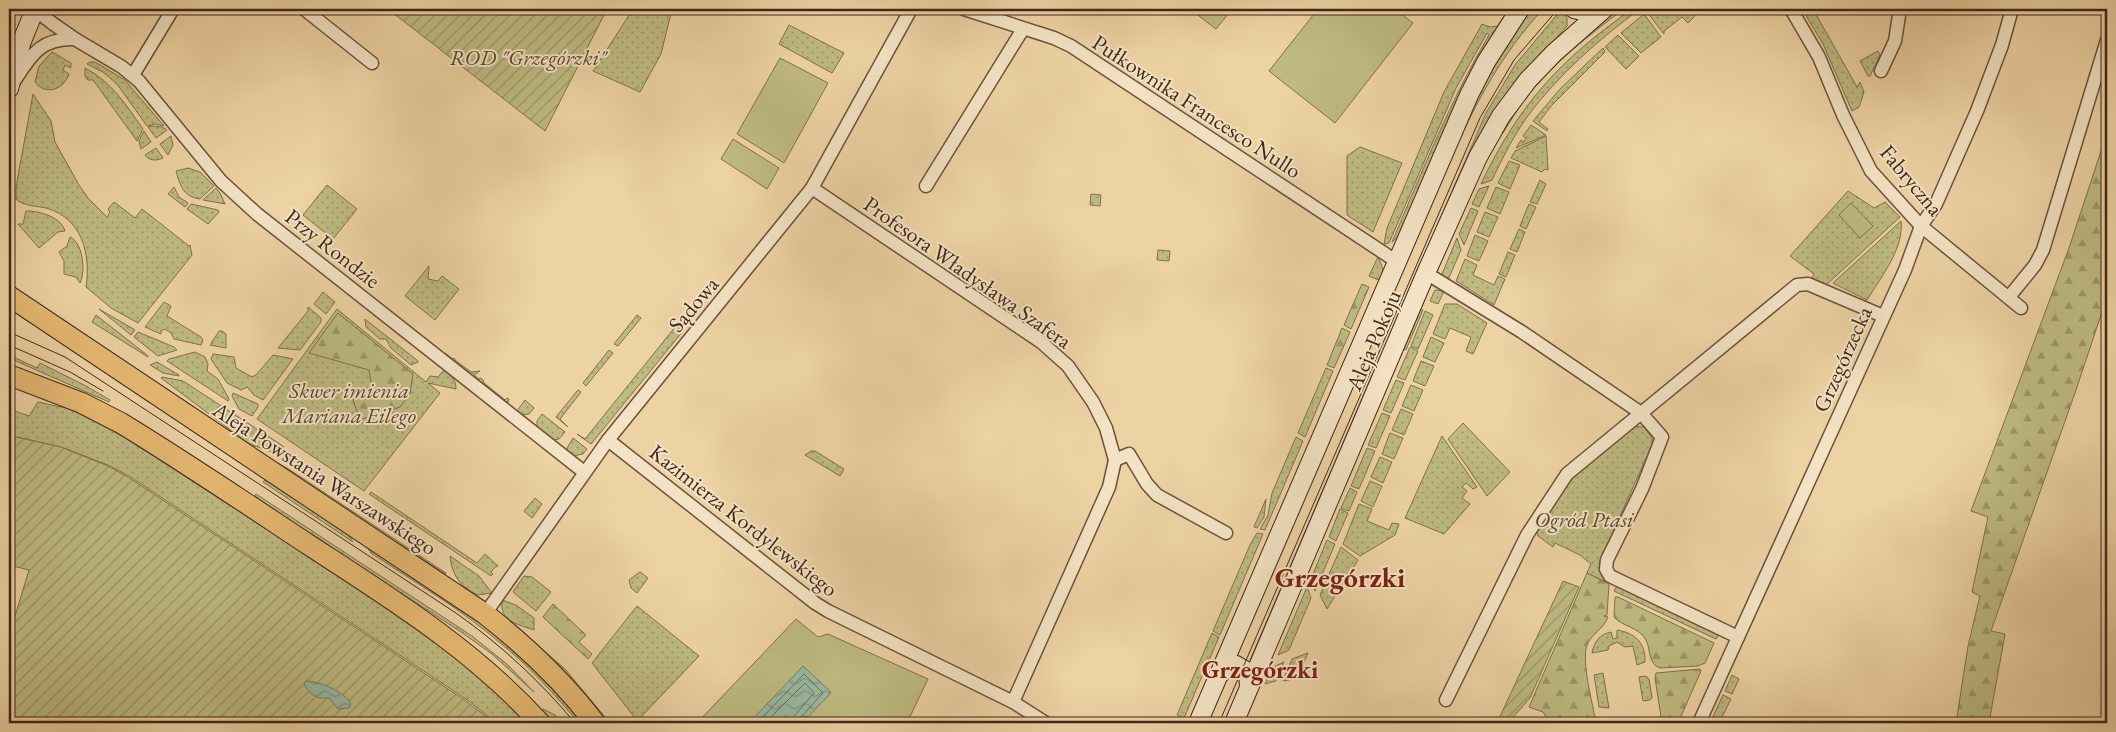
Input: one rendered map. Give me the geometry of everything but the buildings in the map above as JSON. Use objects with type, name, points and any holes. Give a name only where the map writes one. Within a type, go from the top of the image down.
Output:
[{"type":"main road","points":[[9,89],[22,40],[35,9]]},
{"type":"main road","name":"Aleja Pokoju","points":[[1198,723],[1469,95],[1486,62],[1520,9]]},
{"type":"main road","points":[[1574,9],[1582,12],[1597,9]]},
{"type":"main road","name":"Aleja Pokoju","points":[[1234,723],[1426,272],[1470,174],[1501,116],[1535,72],[1604,9]]},
{"type":"main road","name":"Aleja Powstania Warszawskiego","points":[[9,296],[485,614],[530,651],[554,675],[595,723]]},
{"type":"main road","points":[[9,375],[82,403],[121,423],[392,599],[470,656],[507,688],[540,723]]},
{"type":"main road","points":[[1218,676],[1228,666],[1236,665],[1248,672],[1249,686]]},
{"type":"street","name":"Przy Rondzie","points":[[40,9],[47,19],[75,39],[133,75],[236,196],[584,472]]},
{"type":"street","points":[[133,75],[173,9]]},
{"type":"street","points":[[304,9],[372,63]]},
{"type":"street","name":"Sądowa","points":[[485,614],[608,440],[812,188],[911,9]]},
{"type":"street","name":"Pułkownika Francesco Nullo","points":[[964,9],[1054,38],[1071,46],[1396,261]]},
{"type":"street","name":"Fabryczna","points":[[1791,9],[1819,57],[1842,112],[1871,171],[1921,226],[2022,308]]},
{"type":"street","points":[[1881,71],[1895,41],[1898,9]]},
{"type":"street","name":"Grzegórzecka","points":[[1699,723],[1907,263],[1921,226],[1936,204],[1977,110],[2002,45],[2012,9]]},
{"type":"street","points":[[926,186],[1023,29]]},
{"type":"street","points":[[9,89],[40,47],[60,40],[75,39]]},
{"type":"street","points":[[2009,297],[2035,265],[2043,250],[2107,40]]},
{"type":"street","name":"Profesora Władysława Szafera","points":[[812,188],[1048,348],[1068,366],[1093,402],[1106,428],[1115,460],[1109,487],[1013,702]]},
{"type":"street","points":[[1426,272],[1522,332],[1641,413],[1662,437],[1642,489],[1607,560],[1606,569],[1610,576],[1738,637]]},
{"type":"street","points":[[1446,700],[1527,535],[1567,474],[1797,285],[1808,284],[1883,316]]},
{"type":"street","name":"Kazimierza Kordylewskiego","points":[[608,440],[815,603],[1013,702],[1046,723]]},
{"type":"street","points":[[1115,460],[1129,454],[1147,484],[1157,495],[1226,533]]},
{"type":"green space","name":"ROD \"Grzegórzki\"","points":[[388,9],[607,9],[545,131]]},
{"type":"green space","points":[[633,9],[672,9],[661,54],[640,92],[593,71]]},
{"type":"green space","points":[[1190,9],[1232,9],[1216,29]]},
{"type":"green space","points":[[1318,9],[1395,9],[1413,23],[1335,123],[1269,71]]},
{"type":"green space","points":[[1531,9],[1543,9],[1515,43],[1492,78],[1452,156],[1481,85]]},
{"type":"green space","points":[[1618,9],[1624,9],[1586,38],[1550,70],[1529,94],[1503,133],[1499,131],[1533,84],[1604,19]]},
{"type":"green space","points":[[1632,9],[1640,9],[1579,59],[1539,102],[1517,132],[1492,180],[1481,184],[1510,130],[1544,86],[1583,47]]},
{"type":"green space","points":[[1652,9],[1697,9],[1695,16],[1688,23],[1682,17],[1664,31],[1664,34],[1647,12]]},
{"type":"green space","points":[[1802,9],[1813,9],[1857,87],[1860,82],[1864,92],[1859,107],[1852,111],[1823,44]]},
{"type":"green space","points":[[1560,11],[1567,18],[1567,26],[1518,80],[1411,292],[1408,292],[1486,113],[1515,65]]},
{"type":"green space","points":[[1644,14],[1661,37],[1641,53],[1621,33]]},
{"type":"green space","points":[[1482,24],[1490,27],[1499,26],[1400,235],[1392,242],[1449,111],[1489,35],[1487,33],[1456,88],[1389,243],[1384,244],[1387,228],[1444,92]]},
{"type":"green space","points":[[789,25],[844,53],[832,73],[779,44]]},
{"type":"green space","points":[[1618,35],[1639,56],[1626,69],[1605,47]]},
{"type":"green space","points":[[1603,48],[1605,52],[1552,105],[1539,122],[1548,129],[1547,131],[1533,121],[1560,89]]},
{"type":"green space","points":[[1878,51],[1880,55],[1870,76],[1868,76],[1860,61]]},
{"type":"green space","points":[[52,52],[71,63],[71,68],[65,65],[63,70],[69,74],[67,80],[59,87],[49,90],[44,89],[35,82],[39,66]]},
{"type":"green space","points":[[780,58],[828,83],[784,163],[737,134]]},
{"type":"green space","points":[[95,62],[125,80],[164,126],[155,124],[147,126],[117,84],[103,72],[87,64]]},
{"type":"green space","points":[[85,68],[111,87],[131,111],[143,129],[137,141],[93,80],[88,80],[85,76]]},
{"type":"green space","points":[[33,94],[51,121],[55,142],[79,185],[88,198],[107,217],[110,212],[108,209],[114,202],[135,218],[142,209],[190,245],[192,255],[138,323],[111,308],[86,287],[87,262],[85,250],[76,229],[68,220],[46,208],[26,204],[16,199],[16,187]]},
{"type":"green space","points":[[1531,125],[1546,135],[1516,148],[1521,140],[1524,142],[1526,138],[1523,136]]},
{"type":"green space","points":[[148,127],[162,127],[167,130],[156,138]]},
{"type":"green space","points":[[144,131],[151,142],[141,149],[139,141]]},
{"type":"green space","points":[[2107,133],[2107,297],[1991,631],[2005,634],[1989,723],[1956,723],[1968,646],[1980,596],[1972,592],[1988,517],[1971,511],[2069,248]]},
{"type":"green space","points":[[171,136],[173,145],[168,155],[160,144]]},
{"type":"green space","points":[[1546,136],[1548,170],[1545,169],[1542,172],[1511,158],[1515,151]]},
{"type":"green space","points":[[733,139],[779,168],[767,189],[721,159]]},
{"type":"green space","points":[[1360,147],[1402,163],[1373,232],[1347,215],[1347,156]]},
{"type":"green space","points":[[156,148],[163,158],[153,160],[145,155]]},
{"type":"green space","points":[[1509,161],[1520,165],[1510,189],[1498,183]]},
{"type":"green space","points":[[188,168],[200,172],[214,186],[200,199],[186,193],[179,181],[176,171]]},
{"type":"green space","points":[[1540,180],[1546,184],[1537,204],[1530,202]]},
{"type":"green space","points":[[327,185],[357,209],[333,239],[303,215]]},
{"type":"green space","points":[[1489,186],[1479,207],[1472,204],[1479,189]]},
{"type":"green space","points":[[174,187],[179,197],[188,203],[185,207],[168,194]]},
{"type":"green space","points":[[1496,187],[1509,192],[1500,214],[1487,208]]},
{"type":"green space","points":[[216,188],[220,193],[225,204],[203,200]]},
{"type":"green space","points":[[1848,191],[1874,208],[1885,202],[1900,217],[1826,285],[1812,278],[1814,274],[1790,256]]},
{"type":"green space","points":[[1091,194],[1101,195],[1100,206],[1090,205]]},
{"type":"green space","points":[[1851,203],[1873,226],[1860,238],[1839,215]]},
{"type":"green space","points":[[191,204],[218,210],[219,212],[208,224],[187,209]]},
{"type":"green space","points":[[1529,204],[1536,207],[1526,229],[1520,226]]},
{"type":"green space","points":[[1471,208],[1478,211],[1464,245],[1459,234]]},
{"type":"green space","points":[[26,211],[37,212],[55,219],[63,226],[65,231],[58,232],[39,248],[18,224],[23,224]]},
{"type":"green space","points":[[1485,212],[1498,217],[1489,237],[1477,232]]},
{"type":"green space","points":[[1901,221],[1899,242],[1895,252],[1867,300],[1833,283]]},
{"type":"green space","points":[[1519,229],[1525,232],[1517,252],[1510,249]]},
{"type":"green space","points":[[1475,235],[1488,241],[1479,261],[1467,256]]},
{"type":"green space","points":[[70,237],[78,245],[82,258],[83,272],[80,283],[76,277],[64,274],[64,261],[59,252],[67,246]]},
{"type":"green space","points":[[1457,238],[1461,250],[1448,280],[1442,274]]},
{"type":"green space","points":[[1158,250],[1170,251],[1169,261],[1157,260]]},
{"type":"green space","points":[[1508,252],[1515,255],[1506,277],[1499,274]]},
{"type":"green space","points":[[1378,257],[1383,269],[1381,281],[1369,276]]},
{"type":"green space","points":[[1465,259],[1477,265],[1473,275],[1494,285],[1498,276],[1505,279],[1494,305],[1456,281]]},
{"type":"green space","points":[[429,266],[428,279],[438,281],[442,276],[459,289],[435,320],[405,296]]},
{"type":"green space","points":[[1362,284],[1369,287],[1351,329],[1344,325]]},
{"type":"green space","points":[[1435,290],[1444,291],[1438,304],[1430,301]]},
{"type":"green space","points":[[323,292],[335,302],[326,314],[314,304]]},
{"type":"green space","points":[[164,302],[171,306],[167,316],[201,337],[203,340],[201,345],[174,339],[171,333],[165,329],[161,331],[161,334],[145,327]]},
{"type":"green space","points":[[1445,304],[1457,304],[1487,323],[1473,354],[1466,351],[1471,337],[1450,328],[1445,339],[1433,334]]},
{"type":"green space","points":[[308,307],[321,318],[321,322],[300,350],[278,348],[308,311]]},
{"type":"green space","points":[[1419,308],[1423,310],[1406,350],[1402,348]]},
{"type":"green space","points":[[99,309],[135,330],[131,335]]},
{"type":"green space","name":"Skwer imienia Mariana Eilego","points":[[337,309],[426,382],[430,376],[438,377],[444,370],[453,378],[456,386],[456,389],[428,383],[440,393],[364,491],[257,419]]},
{"type":"green space","points":[[1425,311],[1433,315],[1418,349],[1411,346]]},
{"type":"green space","points":[[338,313],[413,374],[410,394],[400,407],[360,420],[352,397],[372,388],[369,370],[309,353]]},
{"type":"green space","points":[[96,315],[147,355],[148,357],[92,322]]},
{"type":"green space","points":[[637,315],[641,318],[618,346],[614,344]]},
{"type":"green space","points":[[365,319],[418,362],[411,365],[391,348],[386,339],[380,339],[366,327]]},
{"type":"green space","points":[[676,326],[683,331],[591,444],[577,434],[585,439]]},
{"type":"green space","points":[[1342,328],[1350,332],[1334,368],[1327,365]]},
{"type":"green space","points":[[219,331],[226,334],[226,348],[210,345]]},
{"type":"green space","points":[[138,332],[177,350],[158,356],[134,337]]},
{"type":"green space","points":[[1431,337],[1444,343],[1435,362],[1423,357]]},
{"type":"green space","points":[[1410,347],[1418,351],[1405,380],[1397,377]]},
{"type":"green space","points":[[609,350],[613,353],[586,386],[583,383]]},
{"type":"green space","points":[[195,352],[205,357],[208,364],[207,371],[218,379],[229,399],[228,401],[167,361]]},
{"type":"green space","points":[[445,353],[471,372],[480,371],[474,375],[479,379],[481,378],[483,382],[505,400],[509,399],[508,402],[505,402],[444,355]]},
{"type":"green space","points":[[213,354],[234,357],[236,368],[252,377],[256,375],[273,355],[293,359],[263,400],[254,395],[247,387],[241,390],[227,383],[211,359]]},
{"type":"green space","points":[[9,355],[37,368],[40,363],[110,400],[109,402],[9,358]]},
{"type":"green space","points":[[1421,361],[1434,366],[1425,386],[1413,381]]},
{"type":"green space","points":[[157,362],[179,376],[163,373],[150,365]]},
{"type":"green space","points":[[1326,368],[1333,371],[1305,437],[1298,433]]},
{"type":"green space","points":[[1372,375],[1375,377],[1252,660],[1250,660]]},
{"type":"green space","points":[[162,377],[183,381],[283,446],[284,456],[249,444]]},
{"type":"green space","points":[[1396,380],[1404,383],[1391,413],[1383,410]]},
{"type":"green space","points":[[1411,385],[1423,390],[1414,411],[1402,406]]},
{"type":"green space","points":[[578,390],[581,392],[560,419],[568,427],[556,417]]},
{"type":"green space","points":[[233,393],[258,404],[252,416],[239,409],[232,396]]},
{"type":"green space","points":[[525,400],[534,408],[529,414],[522,415],[517,411]]},
{"type":"green space","points":[[38,402],[70,409],[124,437],[407,620],[493,689],[527,723],[496,723],[469,701],[129,476],[108,465],[61,447],[17,437],[9,448],[9,409],[29,416]]},
{"type":"green space","points":[[1401,409],[1413,414],[1404,435],[1392,430]]},
{"type":"green space","points":[[1382,413],[1390,416],[1376,448],[1368,445]]},
{"type":"green space","points":[[542,414],[565,432],[559,439],[552,440],[537,427],[537,421]]},
{"type":"green space","points":[[1463,423],[1510,472],[1487,496],[1448,439]]},
{"type":"green space","name":"Ogród Ptasi","points":[[1632,426],[1644,427],[1652,438],[1652,445],[1599,563],[1602,577],[1606,582],[1587,573],[1591,564],[1580,555],[1555,543],[1553,547],[1538,536],[1537,530],[1571,480],[1594,457]]},
{"type":"green space","points":[[1390,433],[1403,438],[1394,459],[1382,454]]},
{"type":"green space","points":[[1442,436],[1477,487],[1473,489],[1466,483],[1462,487],[1467,491],[1462,498],[1470,504],[1444,534],[1405,518]]},
{"type":"green space","points":[[16,437],[61,447],[108,466],[128,477],[466,701],[494,723],[9,723],[9,625],[16,613],[29,570],[9,565],[9,449]]},
{"type":"green space","points":[[1296,437],[1303,441],[1265,530],[1260,529],[1268,515],[1272,493]]},
{"type":"green space","points":[[573,438],[587,449],[583,454],[573,456],[568,453],[567,448]]},
{"type":"green space","points":[[1367,448],[1375,451],[1359,489],[1351,486]]},
{"type":"green space","points":[[815,451],[844,469],[840,476],[805,455]]},
{"type":"green space","points":[[1380,457],[1392,462],[1383,483],[1371,477]]},
{"type":"green space","points":[[273,461],[287,468],[446,573],[445,574]]},
{"type":"green space","points":[[265,480],[348,534],[353,542],[263,482]]},
{"type":"green space","points":[[1370,481],[1382,486],[1373,507],[1361,501]]},
{"type":"green space","points":[[1350,488],[1357,492],[1349,511],[1341,508]]},
{"type":"green space","points":[[371,492],[477,563],[485,554],[498,566],[491,572],[493,574],[491,576],[369,494]]},
{"type":"green space","points":[[256,494],[472,636],[508,665],[534,692],[492,654],[254,497]]},
{"type":"green space","points":[[535,498],[542,504],[532,518],[524,511]]},
{"type":"green space","points":[[1266,499],[1264,517],[1257,528],[1254,527]]},
{"type":"green space","points":[[1359,504],[1372,509],[1367,521],[1389,530],[1392,523],[1399,524],[1395,535],[1360,556],[1343,544]]},
{"type":"green space","points":[[1340,509],[1348,513],[1336,541],[1329,537]]},
{"type":"green space","points":[[1257,533],[1263,534],[1220,635],[1213,631]]},
{"type":"green space","points":[[1327,540],[1335,544],[1315,591],[1311,579]]},
{"type":"green space","points":[[367,547],[486,627],[534,669],[583,723],[579,723],[535,674],[489,634],[440,598],[371,553]]},
{"type":"green space","points":[[1341,547],[1358,560],[1327,609],[1320,595]]},
{"type":"green space","points":[[450,556],[479,576],[492,593],[478,595],[466,588],[455,575]]},
{"type":"green space","points":[[640,572],[648,578],[637,593],[631,588],[629,580]]},
{"type":"green space","points":[[1587,573],[1609,584],[1607,615],[1604,616],[1608,617],[1604,625],[1589,641],[1585,661],[1596,723],[1550,723],[1543,712],[1529,707]]},
{"type":"green space","points":[[524,576],[532,577],[551,592],[536,611],[513,592]]},
{"type":"green space","points":[[1563,581],[1579,587],[1530,698],[1508,723],[1497,723]]},
{"type":"green space","points":[[1617,586],[1719,634],[1716,639],[1614,591]]},
{"type":"green space","points":[[1307,587],[1311,598],[1289,650],[1278,655]]},
{"type":"green space","points":[[1615,597],[1714,643],[1705,663],[1698,666],[1660,668],[1656,666],[1653,663],[1648,644],[1643,636],[1614,617]]},
{"type":"green space","points":[[502,600],[516,605],[534,618],[534,630],[516,624],[507,618],[503,613]]},
{"type":"green space","points":[[553,604],[586,635],[579,642],[592,654],[588,659],[543,617]]},
{"type":"green space","points":[[637,606],[699,656],[640,718],[644,723],[639,723],[592,663]]},
{"type":"green space","points":[[796,619],[818,637],[828,634],[928,679],[907,723],[697,723]]},
{"type":"green space","points":[[1617,630],[1634,636],[1638,640],[1644,649],[1645,662],[1637,665],[1633,646],[1625,647],[1617,642],[1609,646],[1608,650],[1592,653],[1596,642],[1607,633],[1611,632],[1613,639],[1617,638]]},
{"type":"green space","points":[[1212,633],[1219,637],[1184,718],[1177,715]]},
{"type":"green space","points":[[534,642],[565,669],[610,723],[607,723],[563,670]]},
{"type":"green space","points":[[1308,653],[1297,678],[1284,681],[1292,659]]},
{"type":"green space","points":[[1284,662],[1276,681],[1265,684],[1273,667]]},
{"type":"green space","points":[[1700,669],[1701,671],[1678,723],[1662,723],[1655,678],[1656,673]]},
{"type":"green space","points":[[1603,673],[1609,708],[1599,707],[1594,675]]},
{"type":"green space","points":[[1732,675],[1739,679],[1732,694],[1725,691]]},
{"type":"green space","points":[[1646,676],[1649,679],[1652,698],[1643,701],[1639,677]]},
{"type":"green space","points":[[1723,695],[1731,699],[1719,723],[1710,723]]},
{"type":"green space","points":[[543,709],[555,715],[563,723],[554,723],[541,710]]},
{"type":"water","points":[[803,666],[831,692],[830,694],[802,723],[753,723],[751,721]]},
{"type":"water","points":[[306,681],[324,685],[338,691],[351,704],[349,708],[338,709],[329,698],[314,696],[304,684]]},
{"type":"tram line","points":[[1219,723],[1480,118],[1514,60],[1558,9]]},
{"type":"tram line","points":[[9,332],[65,357],[456,613],[519,664],[575,723]]},
{"type":"tram line","points":[[9,345],[70,372],[103,391]]},
{"type":"district","name":"Grzegórzki","points":[[1340,577]]},
{"type":"district","name":"Grzegórzki","points":[[1260,669]]}]
